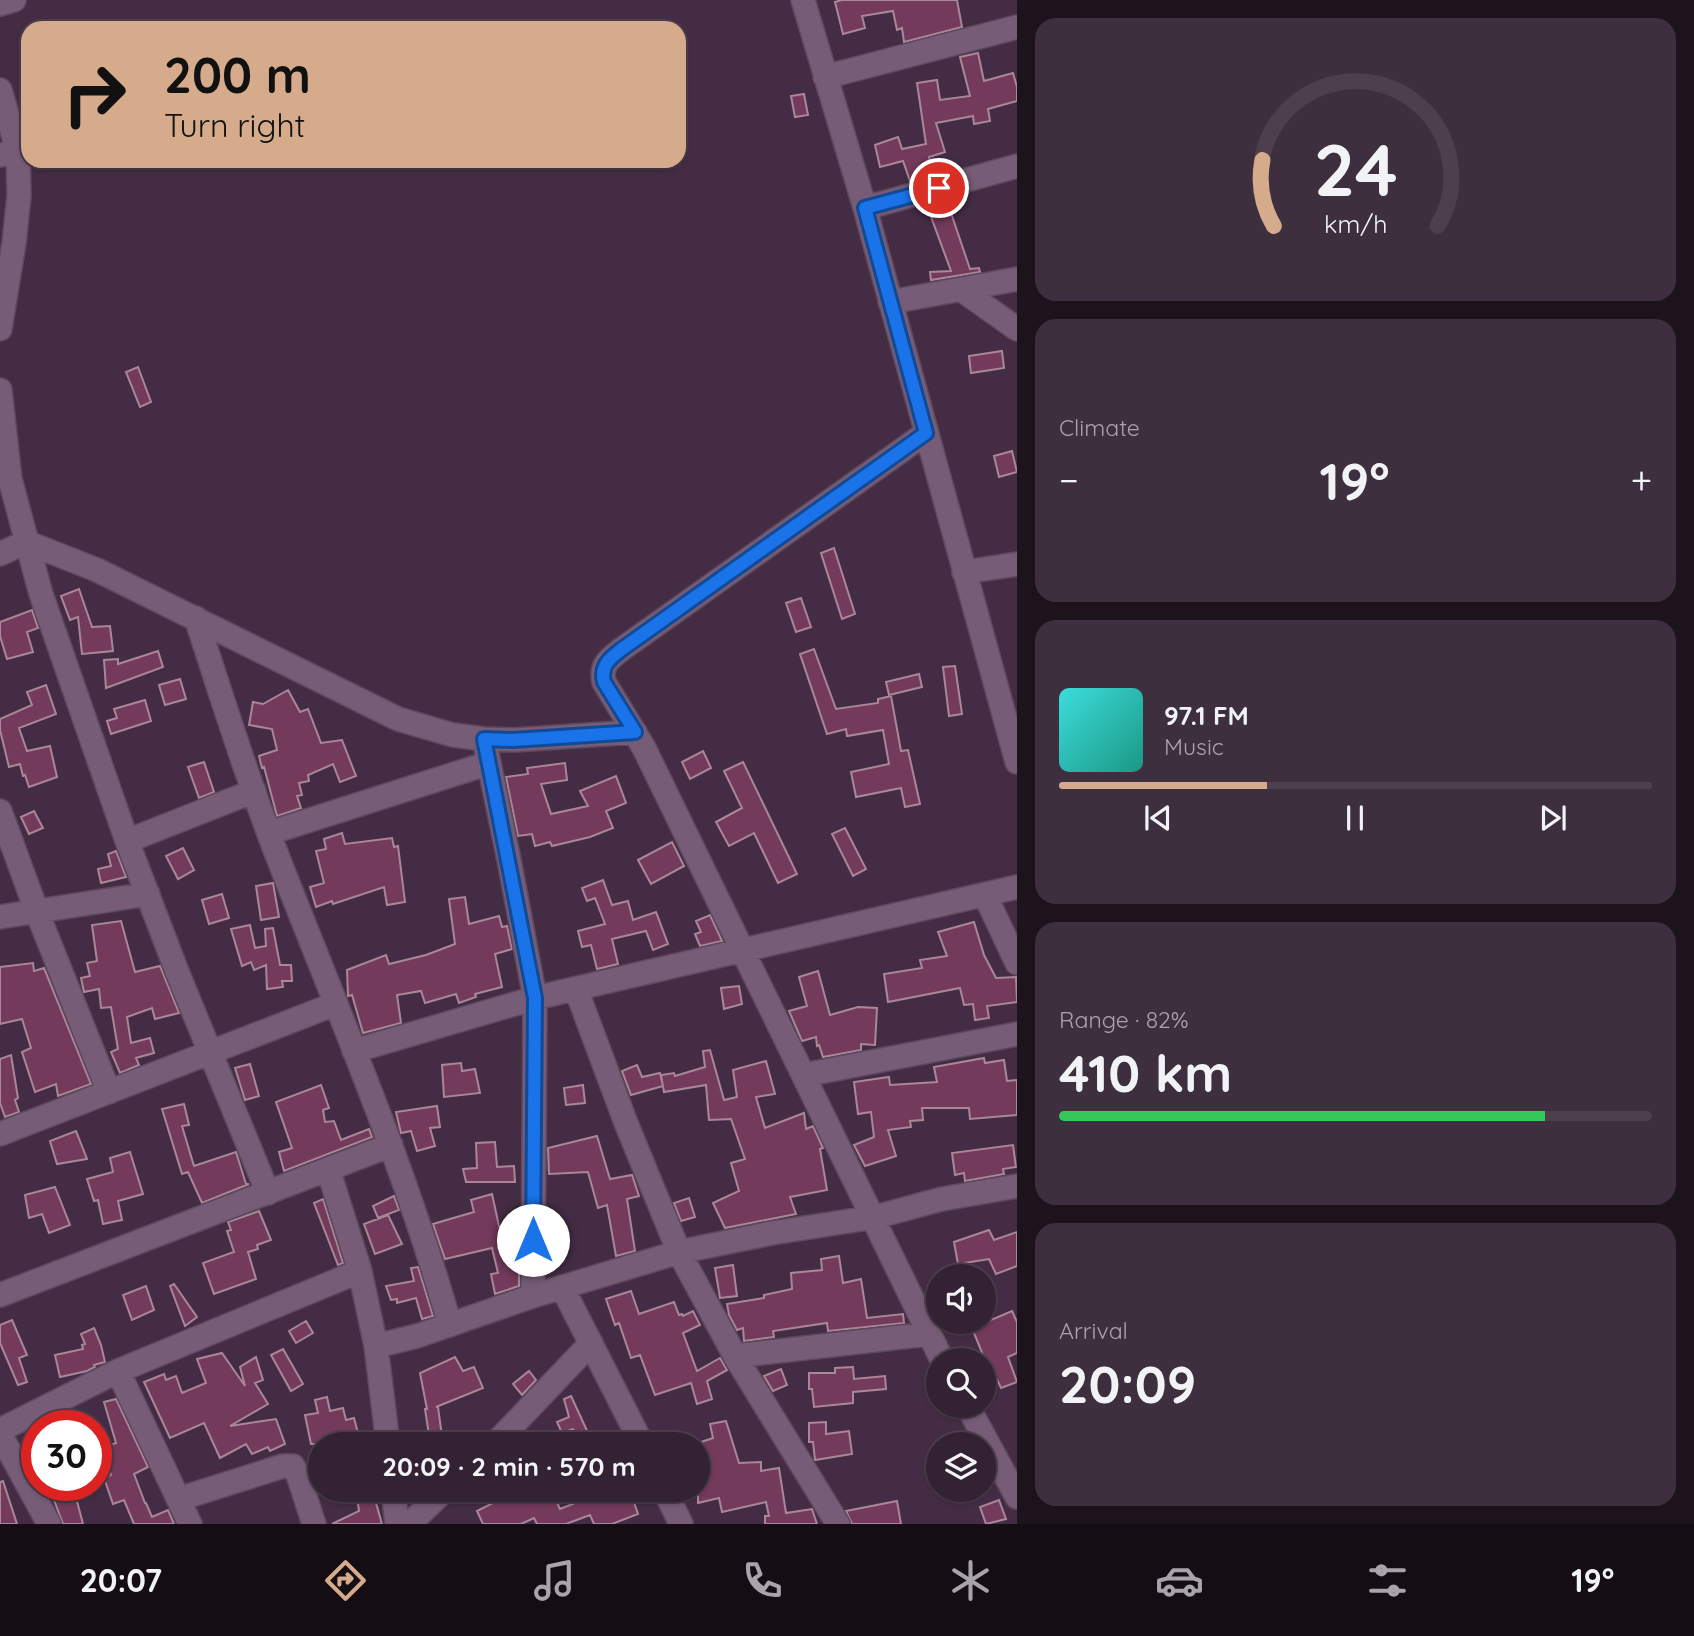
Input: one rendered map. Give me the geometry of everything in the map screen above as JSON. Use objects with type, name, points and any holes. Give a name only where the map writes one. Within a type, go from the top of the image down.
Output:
[{"type":"street","points":[[0,4],[14,0]]},
{"type":"street","points":[[803,0],[865,208],[1017,762]]},
{"type":"street","points":[[825,76],[1017,27]]},
{"type":"street","points":[[0,90],[9,153],[19,196],[0,329]]},
{"type":"street","points":[[865,208],[1017,166]]},
{"type":"street","points":[[890,302],[1017,279]]},
{"type":"street","points":[[962,290],[1017,328]]},
{"type":"street","points":[[0,390],[10,479],[41,594],[127,841],[268,1193]]},
{"type":"street","points":[[926,433],[622,649],[605,663],[602,673],[604,682],[635,732],[744,950],[875,1217],[926,1330]]},
{"type":"street","points":[[0,554],[26,542],[97,570],[398,719],[453,735],[513,740],[635,732]]},
{"type":"street","points":[[964,572],[1017,564]]},
{"type":"street","points":[[196,618],[269,833],[391,1145],[432,1262],[450,1325]]},
{"type":"street","points":[[484,739],[535,998],[533,1296]]},
{"type":"street","points":[[269,833],[489,763]]},
{"type":"street","points":[[127,841],[254,791]]},
{"type":"street","points":[[0,811],[109,1092]]},
{"type":"street","points":[[354,1051],[535,998],[1017,887]]},
{"type":"street","points":[[0,917],[148,894]]},
{"type":"street","points":[[985,895],[1017,963]]},
{"type":"street","points":[[576,989],[626,1123],[679,1252],[735,1356],[838,1524]]},
{"type":"street","points":[[0,1134],[335,1004]]},
{"type":"street","points":[[804,1075],[1017,1034]]},
{"type":"street","points":[[0,1295],[391,1145]]},
{"type":"street","points":[[328,1169],[360,1271],[376,1346],[387,1432]]},
{"type":"street","points":[[376,1346],[679,1252],[772,1233],[875,1217],[942,1199],[1017,1186]]},
{"type":"street","points":[[49,1524],[0,1432],[118,1371],[360,1271]]},
{"type":"street","points":[[562,1287],[636,1432]]},
{"type":"street","points":[[735,1356],[928,1334],[936,1348]]},
{"type":"street","points":[[506,1432],[591,1343]]},
{"type":"street","points":[[118,1371],[190,1524]]},
{"type":"street","points":[[975,1418],[1013,1483]]},
{"type":"street","points":[[179,1499],[283,1466],[293,1466],[314,1524]]},
{"type":"street","points":[[394,1502],[397,1524]]},
{"type":"street","points":[[409,1524],[432,1502]]},
{"type":"street","points":[[668,1502],[673,1521]]},
{"type":"building","points":[[957,0],[962,27],[904,42],[902,28],[897,30],[893,11],[862,16],[865,28],[843,34],[835,2]]},
{"type":"building","points":[[978,53],[984,81],[1013,73],[1017,101],[988,109],[990,121],[974,124],[973,116],[936,123],[945,152],[929,157],[933,175],[910,181],[903,161],[880,167],[875,145],[898,137],[902,149],[926,144],[917,83],[937,80],[940,100],[970,96],[960,57]]},
{"type":"building","points":[[804,94],[808,115],[795,117],[791,96]]},
{"type":"building","points":[[949,207],[970,269],[979,268],[980,272],[931,280],[930,272],[951,271],[930,214]]},
{"type":"building","points":[[1002,351],[1004,368],[971,373],[969,356]]},
{"type":"building","points":[[138,367],[151,402],[140,407],[126,372]]},
{"type":"building","points":[[1012,451],[1017,472],[999,477],[994,456]]},
{"type":"building","points":[[834,548],[855,614],[842,619],[821,553]]},
{"type":"building","points":[[79,589],[92,627],[110,626],[113,651],[82,654],[78,617],[70,620],[61,596]]},
{"type":"building","points":[[801,598],[811,627],[796,632],[786,603]]},
{"type":"building","points":[[32,610],[38,628],[27,632],[33,652],[7,659],[0,636],[0,622]]},
{"type":"building","points":[[814,649],[836,709],[878,703],[878,699],[891,696],[901,751],[908,750],[920,804],[905,807],[901,788],[856,797],[851,772],[889,764],[883,730],[847,736],[846,729],[827,734],[800,654]]},
{"type":"building","points":[[158,651],[163,667],[106,688],[104,660],[118,659],[118,664]]},
{"type":"building","points":[[955,666],[962,714],[949,716],[943,667]]},
{"type":"building","points":[[919,674],[922,687],[889,695],[886,682]]},
{"type":"building","points":[[180,679],[186,699],[165,705],[159,685]]},
{"type":"building","points":[[46,685],[56,714],[19,728],[27,751],[50,746],[57,777],[29,787],[20,764],[9,767],[0,719],[32,705],[27,692]]},
{"type":"building","points":[[288,690],[300,712],[308,709],[321,743],[342,740],[356,776],[340,782],[333,764],[308,775],[309,781],[299,783],[302,795],[297,796],[301,808],[277,816],[259,756],[277,750],[272,729],[249,725],[253,702],[263,704]]},
{"type":"building","points":[[145,700],[151,721],[111,734],[107,721],[117,718],[114,709]]},
{"type":"building","points":[[703,751],[711,768],[690,779],[682,762]]},
{"type":"building","points":[[204,762],[214,792],[199,798],[188,767]]},
{"type":"building","points":[[743,762],[797,874],[778,883],[754,833],[729,846],[716,822],[742,808],[724,771]]},
{"type":"building","points":[[565,763],[567,780],[541,784],[551,814],[588,806],[580,791],[616,776],[626,803],[606,811],[613,828],[590,837],[552,846],[550,842],[535,846],[532,834],[518,836],[506,777],[528,774],[527,768]]},
{"type":"building","points":[[34,811],[43,828],[29,834],[21,817]]},
{"type":"building","points":[[845,828],[866,869],[853,876],[832,834]]},
{"type":"building","points":[[342,833],[345,844],[392,838],[394,847],[398,846],[405,902],[387,905],[384,887],[316,907],[310,887],[324,883],[316,851],[326,849],[324,839]]},
{"type":"building","points":[[672,842],[684,866],[651,884],[638,860]]},
{"type":"building","points":[[183,848],[194,870],[178,879],[166,856]]},
{"type":"building","points":[[116,851],[126,877],[101,883],[98,869],[111,866],[108,854]]},
{"type":"building","points":[[603,880],[612,905],[628,901],[633,920],[656,912],[668,944],[653,950],[646,931],[612,939],[618,964],[597,969],[591,945],[582,947],[578,931],[605,924],[595,898],[587,901],[582,888]]},
{"type":"building","points":[[273,883],[279,917],[261,920],[256,886]]},
{"type":"building","points":[[222,894],[229,918],[209,924],[202,900]]},
{"type":"building","points":[[465,897],[469,924],[499,916],[502,927],[507,926],[512,949],[495,954],[502,987],[475,994],[476,997],[459,1003],[456,994],[425,1003],[421,991],[397,995],[401,1023],[363,1033],[352,995],[348,996],[347,970],[386,955],[389,964],[426,955],[455,944],[449,899]]},
{"type":"building","points":[[710,915],[722,941],[700,946],[695,934],[701,932],[696,921]]},
{"type":"building","points":[[121,921],[135,972],[160,966],[179,1013],[155,1019],[152,1008],[127,1017],[131,1043],[150,1038],[154,1053],[136,1058],[139,1065],[120,1073],[111,1052],[118,1049],[111,1007],[101,1008],[99,989],[84,992],[81,978],[90,976],[87,963],[97,961],[92,925]]},
{"type":"building","points":[[974,922],[984,955],[996,978],[1016,977],[1017,1002],[987,1006],[989,1018],[975,1020],[973,1004],[964,1005],[960,988],[888,1002],[884,974],[922,968],[920,960],[947,956],[938,932]]},
{"type":"building","points":[[250,925],[255,948],[266,946],[265,929],[273,928],[280,965],[291,965],[292,981],[282,981],[283,987],[267,989],[266,965],[254,970],[251,962],[242,966],[231,929]]},
{"type":"building","points":[[33,963],[34,971],[44,968],[91,1084],[58,1096],[56,1084],[35,1092],[22,1052],[31,1048],[22,1019],[0,1024],[0,967]]},
{"type":"building","points":[[818,971],[830,1015],[858,1007],[877,1008],[875,1045],[861,1044],[861,1050],[823,1057],[816,1037],[802,1041],[789,1011],[807,1006],[799,977]]},
{"type":"building","points":[[739,986],[742,1004],[724,1009],[721,988]]},
{"type":"building","points":[[710,1050],[724,1100],[737,1097],[733,1070],[766,1061],[775,1094],[756,1097],[765,1128],[804,1113],[806,1129],[813,1126],[823,1148],[820,1149],[827,1190],[790,1197],[796,1214],[725,1228],[713,1203],[739,1191],[731,1163],[745,1159],[731,1119],[709,1120],[706,1085],[664,1092],[661,1075],[674,1073],[675,1076],[705,1067],[703,1051]]},
{"type":"building","points":[[11,1055],[18,1098],[15,1100],[19,1112],[5,1117],[0,1103],[0,1059]]},
{"type":"building","points":[[984,1058],[985,1063],[1004,1060],[1007,1081],[1017,1080],[1017,1115],[970,1119],[969,1108],[922,1108],[923,1120],[910,1121],[911,1127],[888,1130],[896,1156],[865,1166],[854,1145],[874,1137],[871,1112],[858,1114],[854,1082],[889,1077],[890,1085],[937,1082],[934,1067]]},
{"type":"building","points":[[461,1063],[462,1071],[475,1069],[480,1093],[444,1097],[442,1065]]},
{"type":"building","points":[[250,1064],[259,1096],[245,1100],[235,1068]]},
{"type":"building","points":[[637,1065],[642,1077],[660,1073],[663,1086],[631,1095],[622,1071]]},
{"type":"building","points":[[321,1085],[329,1108],[323,1110],[325,1122],[334,1121],[341,1140],[369,1129],[372,1137],[284,1171],[279,1152],[292,1148],[276,1102]]},
{"type":"building","points":[[583,1085],[585,1103],[566,1105],[564,1088]]},
{"type":"building","points":[[184,1104],[189,1125],[182,1126],[194,1166],[236,1152],[246,1184],[249,1184],[202,1203],[188,1172],[182,1174],[162,1109]]},
{"type":"building","points":[[437,1106],[440,1127],[430,1128],[435,1146],[417,1151],[411,1131],[401,1133],[396,1112]]},
{"type":"building","points":[[76,1131],[87,1159],[57,1164],[50,1141]]},
{"type":"building","points":[[597,1136],[610,1179],[632,1175],[639,1196],[627,1199],[635,1251],[616,1256],[607,1205],[598,1208],[588,1172],[549,1174],[548,1148]]},
{"type":"building","points":[[495,1142],[497,1167],[514,1166],[515,1182],[466,1182],[463,1169],[477,1168],[476,1143]]},
{"type":"building","points":[[1013,1145],[1016,1167],[1003,1169],[1004,1174],[965,1181],[964,1173],[955,1175],[952,1153]]},
{"type":"building","points":[[130,1152],[143,1194],[118,1201],[122,1220],[103,1224],[98,1200],[94,1201],[87,1179],[113,1172],[110,1158]]},
{"type":"building","points":[[55,1187],[70,1225],[49,1233],[42,1214],[29,1218],[25,1195]]},
{"type":"building","points":[[492,1194],[499,1226],[514,1264],[519,1263],[519,1286],[495,1294],[491,1274],[498,1273],[492,1248],[445,1259],[433,1224],[474,1212],[471,1200]]},
{"type":"building","points":[[394,1196],[399,1210],[378,1218],[373,1206]]},
{"type":"building","points":[[689,1198],[695,1217],[681,1221],[674,1203]]},
{"type":"building","points":[[323,1199],[343,1263],[338,1265],[314,1203]]},
{"type":"building","points":[[259,1211],[271,1240],[248,1252],[256,1279],[214,1294],[203,1263],[234,1252],[227,1231],[231,1230],[228,1222]]},
{"type":"building","points":[[388,1215],[402,1244],[375,1254],[364,1224]]},
{"type":"building","points":[[989,1230],[994,1240],[1017,1232],[1017,1266],[996,1274],[996,1264],[991,1264],[989,1259],[958,1264],[954,1242]]},
{"type":"building","points":[[839,1256],[843,1283],[861,1279],[867,1318],[903,1314],[904,1323],[828,1331],[827,1323],[773,1331],[774,1337],[744,1341],[743,1328],[737,1330],[727,1304],[764,1298],[764,1295],[792,1289],[791,1273],[822,1270],[821,1259]]},
{"type":"building","points":[[733,1265],[737,1296],[720,1298],[715,1268]]},
{"type":"building","points":[[418,1267],[433,1316],[422,1319],[416,1298],[397,1303],[397,1299],[391,1300],[386,1286],[414,1281],[411,1268]]},
{"type":"building","points":[[174,1284],[197,1317],[185,1326],[170,1286]]},
{"type":"building","points":[[146,1286],[154,1310],[132,1320],[123,1295]]},
{"type":"building","points":[[631,1291],[639,1314],[674,1302],[679,1315],[693,1311],[700,1325],[683,1333],[697,1371],[720,1358],[727,1370],[707,1381],[712,1399],[697,1404],[691,1383],[655,1395],[640,1355],[631,1358],[619,1323],[615,1325],[606,1299]]},
{"type":"building","points":[[1012,1311],[1017,1322],[1017,1353],[1008,1357],[1017,1382],[1001,1388],[996,1377],[996,1348],[980,1348],[974,1334],[996,1334],[996,1318]]},
{"type":"building","points":[[12,1320],[27,1355],[19,1358],[27,1382],[18,1385],[0,1343],[0,1325]]},
{"type":"building","points":[[306,1321],[313,1333],[296,1343],[289,1331]]},
{"type":"building","points":[[94,1328],[105,1362],[94,1365],[95,1367],[87,1371],[60,1377],[55,1355],[83,1349],[82,1345],[85,1344],[81,1334]]},
{"type":"building","points":[[283,1349],[303,1384],[291,1391],[271,1355]]},
{"type":"building","points":[[222,1353],[245,1386],[240,1367],[256,1357],[263,1380],[255,1383],[268,1404],[230,1426],[276,1419],[285,1444],[270,1451],[268,1447],[252,1454],[246,1444],[220,1458],[204,1423],[170,1438],[144,1382],[164,1374],[166,1380],[176,1376],[182,1393],[206,1383],[197,1359]]},
{"type":"building","points":[[455,1357],[463,1371],[474,1367],[483,1388],[436,1407],[441,1432],[429,1432],[420,1373]]},
{"type":"building","points":[[853,1367],[854,1379],[885,1376],[886,1389],[853,1392],[853,1403],[814,1407],[812,1389],[809,1389],[809,1373],[835,1373],[835,1368]]},
{"type":"building","points":[[781,1369],[787,1385],[773,1391],[764,1376]]},
{"type":"building","points":[[529,1371],[536,1380],[522,1395],[513,1384]]},
{"type":"building","points":[[571,1396],[588,1432],[574,1432],[573,1429],[562,1432],[557,1422],[569,1417],[564,1399]]},
{"type":"building","points":[[327,1397],[330,1411],[343,1408],[346,1420],[354,1418],[358,1432],[309,1432],[305,1415],[318,1413],[315,1400]]},
{"type":"building","points":[[116,1399],[148,1467],[134,1474],[152,1517],[168,1510],[174,1524],[134,1524],[124,1500],[113,1504],[112,1444],[116,1443],[112,1429],[112,1410],[106,1410],[104,1402]]},
{"type":"building","points":[[726,1421],[739,1463],[761,1462],[761,1471],[779,1468],[786,1513],[812,1509],[817,1524],[765,1524],[765,1516],[769,1516],[766,1502],[722,1512],[719,1498],[710,1500],[710,1439],[713,1438],[710,1424]]},
{"type":"building","points":[[826,1422],[826,1434],[849,1431],[852,1454],[815,1460],[813,1442],[809,1442],[809,1423]]},
{"type":"building","points":[[3,1481],[17,1524],[0,1524],[0,1482]]},
{"type":"building","points":[[999,1500],[1006,1519],[986,1524],[980,1507]]},
{"type":"building","points":[[54,1501],[77,1501],[83,1524],[63,1524]]},
{"type":"building","points":[[897,1501],[901,1524],[852,1524],[846,1511]]},
{"type":"building","points":[[358,1502],[376,1502],[382,1524],[332,1524],[359,1511]]},
{"type":"building","points":[[495,1502],[557,1502],[560,1509],[578,1502],[634,1502],[638,1514],[612,1524],[594,1524],[590,1515],[566,1524],[537,1524],[534,1518],[521,1524],[483,1524],[477,1511]]},
{"type":"route","points":[[533,1240],[535,998],[484,739],[513,740],[635,732],[604,682],[602,673],[605,663],[926,433],[865,208],[939,188]]}]
